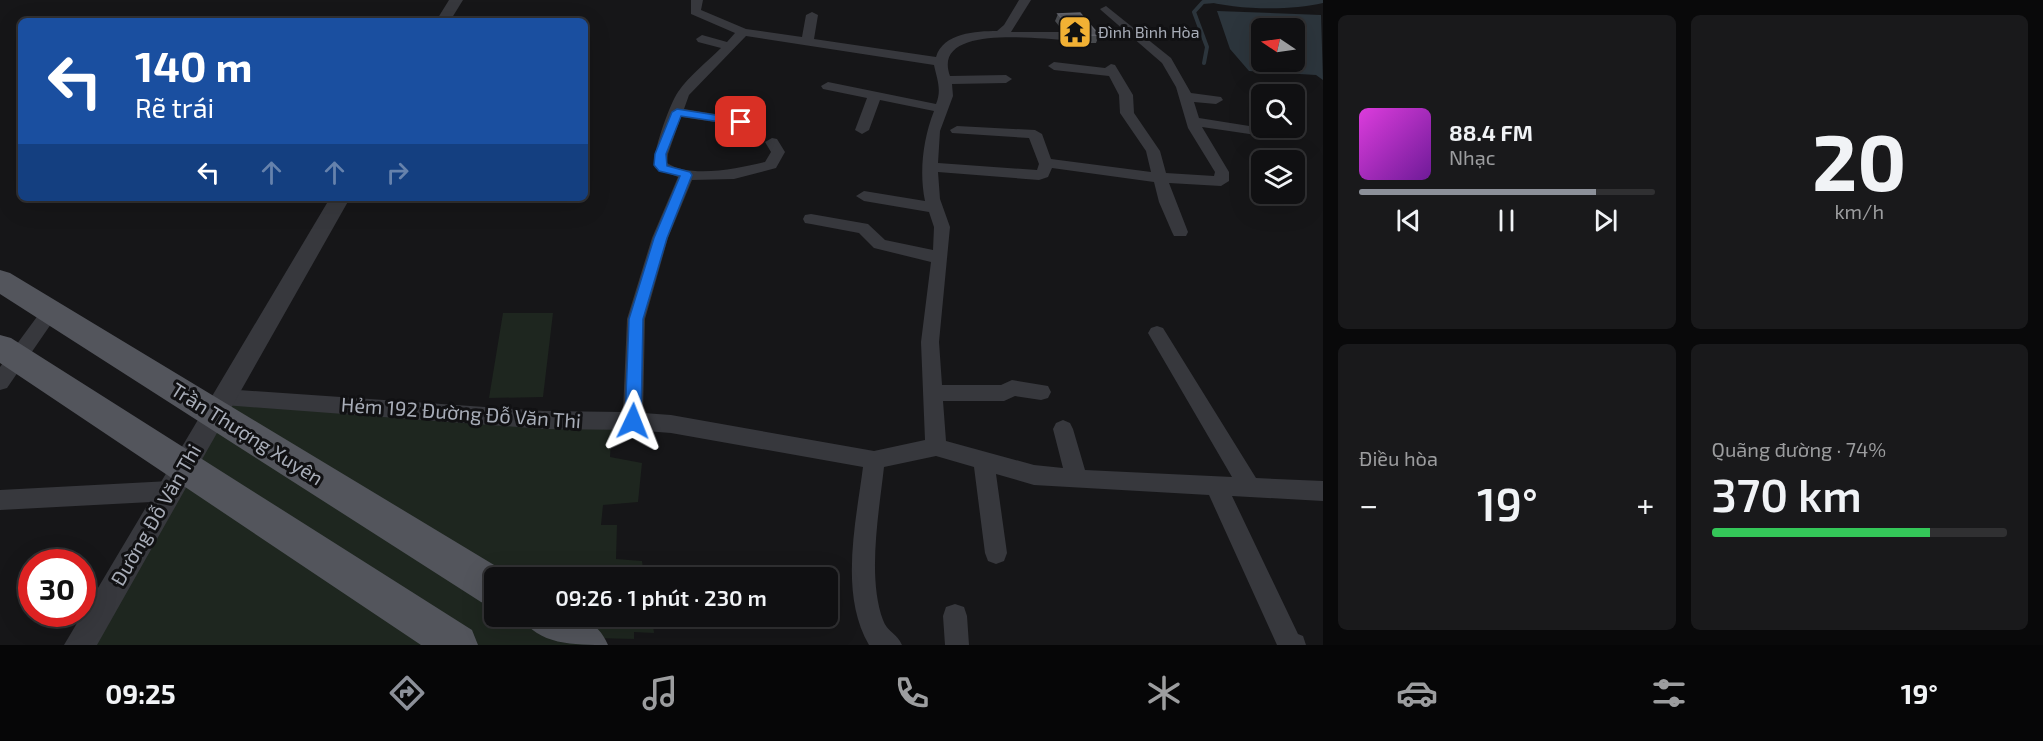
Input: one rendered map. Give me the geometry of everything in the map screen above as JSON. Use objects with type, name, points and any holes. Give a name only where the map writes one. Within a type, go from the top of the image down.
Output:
[{"type":"main road","name":"Trần Thượng Xuyên","points":[[0,280],[219,406],[484,581]]},
{"type":"main road","points":[[6,363],[177,479],[457,645]]},
{"type":"main road","points":[[558,627],[587,645]]},
{"type":"street","points":[[445,18],[456,0]]},
{"type":"street","points":[[697,0],[695,12],[743,32],[807,42],[943,71],[1006,79]]},
{"type":"street","points":[[1000,35],[1009,27],[1025,0]]},
{"type":"street","points":[[1046,164],[1161,177],[1221,181],[1222,172],[1192,121],[1187,97],[1167,61],[1107,9]]},
{"type":"street","points":[[807,42],[812,15]]},
{"type":"street","points":[[743,32],[683,94],[661,154],[660,165],[686,175],[734,174],[771,165],[778,152],[772,142]]},
{"type":"street","points":[[936,447],[930,342],[942,227],[934,208],[930,167],[933,131],[946,96],[943,53],[958,40],[980,35],[1066,36]]},
{"type":"street","points":[[702,39],[729,46]]},
{"type":"street","points":[[1054,66],[1115,75]]},
{"type":"street","points":[[1090,82],[1115,75]]},
{"type":"street","points":[[1115,75],[1128,102],[1127,113],[1154,151],[1180,232]]},
{"type":"street","points":[[828,86],[942,109]]},
{"type":"street","points":[[862,130],[875,95]]},
{"type":"street","points":[[1187,97],[1216,100]]},
{"type":"street","points":[[677,112],[741,122]]},
{"type":"street","points":[[1192,121],[1251,130]]},
{"type":"street","points":[[930,167],[1043,174],[1046,164],[1035,134],[957,130]]},
{"type":"street","points":[[633,421],[636,319],[660,238],[686,175]]},
{"type":"street","points":[[864,196],[934,208]]},
{"type":"street","name":"Đường Đỗ Văn Thi","points":[[80,645],[338,201]]},
{"type":"street","points":[[811,219],[862,228],[867,230],[880,244],[940,258]]},
{"type":"street","points":[[6,363],[45,319]]},
{"type":"street","points":[[1157,333],[1250,488]]},
{"type":"street","points":[[933,393],[1004,393],[1012,388],[1041,392]]},
{"type":"street","name":"Hẻm 192 Đường Đỗ Văn Thi","points":[[219,406],[671,424],[874,460]]},
{"type":"street","points":[[1063,429],[1077,479]]},
{"type":"street","points":[[890,645],[876,635],[867,608],[866,558],[874,460],[936,447],[1034,475],[1216,487],[1323,491]]},
{"type":"street","points":[[984,460],[996,553]]},
{"type":"street","points":[[0,500],[177,479]]},
{"type":"street","points":[[1216,487],[1291,645]]},
{"type":"street","points":[[955,616],[957,645]]},
{"type":"shaded area","points":[[1202,0],[1323,0],[1323,3],[1309,6],[1262,8],[1230,6]]},
{"type":"shaded area","points":[[1217,11],[1321,15],[1323,80],[1316,75],[1266,72],[1305,72],[1305,18],[1251,18],[1251,71],[1230,49]]},
{"type":"shaded area","points":[[503,313],[553,313],[543,397],[489,398]]},
{"type":"shaded area","points":[[223,402],[612,426],[610,457],[642,463],[638,502],[603,505],[601,525],[617,525],[616,559],[642,561],[643,567],[484,567],[484,627],[653,627],[654,633],[634,632],[634,639],[592,638],[592,645],[80,645],[91,627],[96,627],[96,618]]},
{"type":"building","points":[[1080,13],[1099,35],[1077,36],[1058,14]]},
{"type":"waterway","points":[[1204,63],[1207,47],[1194,12],[1203,2],[1226,0]]},
{"type":"place","name":"Đình Bình Hòa","points":[[1075,32]]},
{"type":"route","points":[[633,421],[636,319],[660,238],[686,175],[663,168],[660,165],[661,154],[677,112],[741,122]]}]
